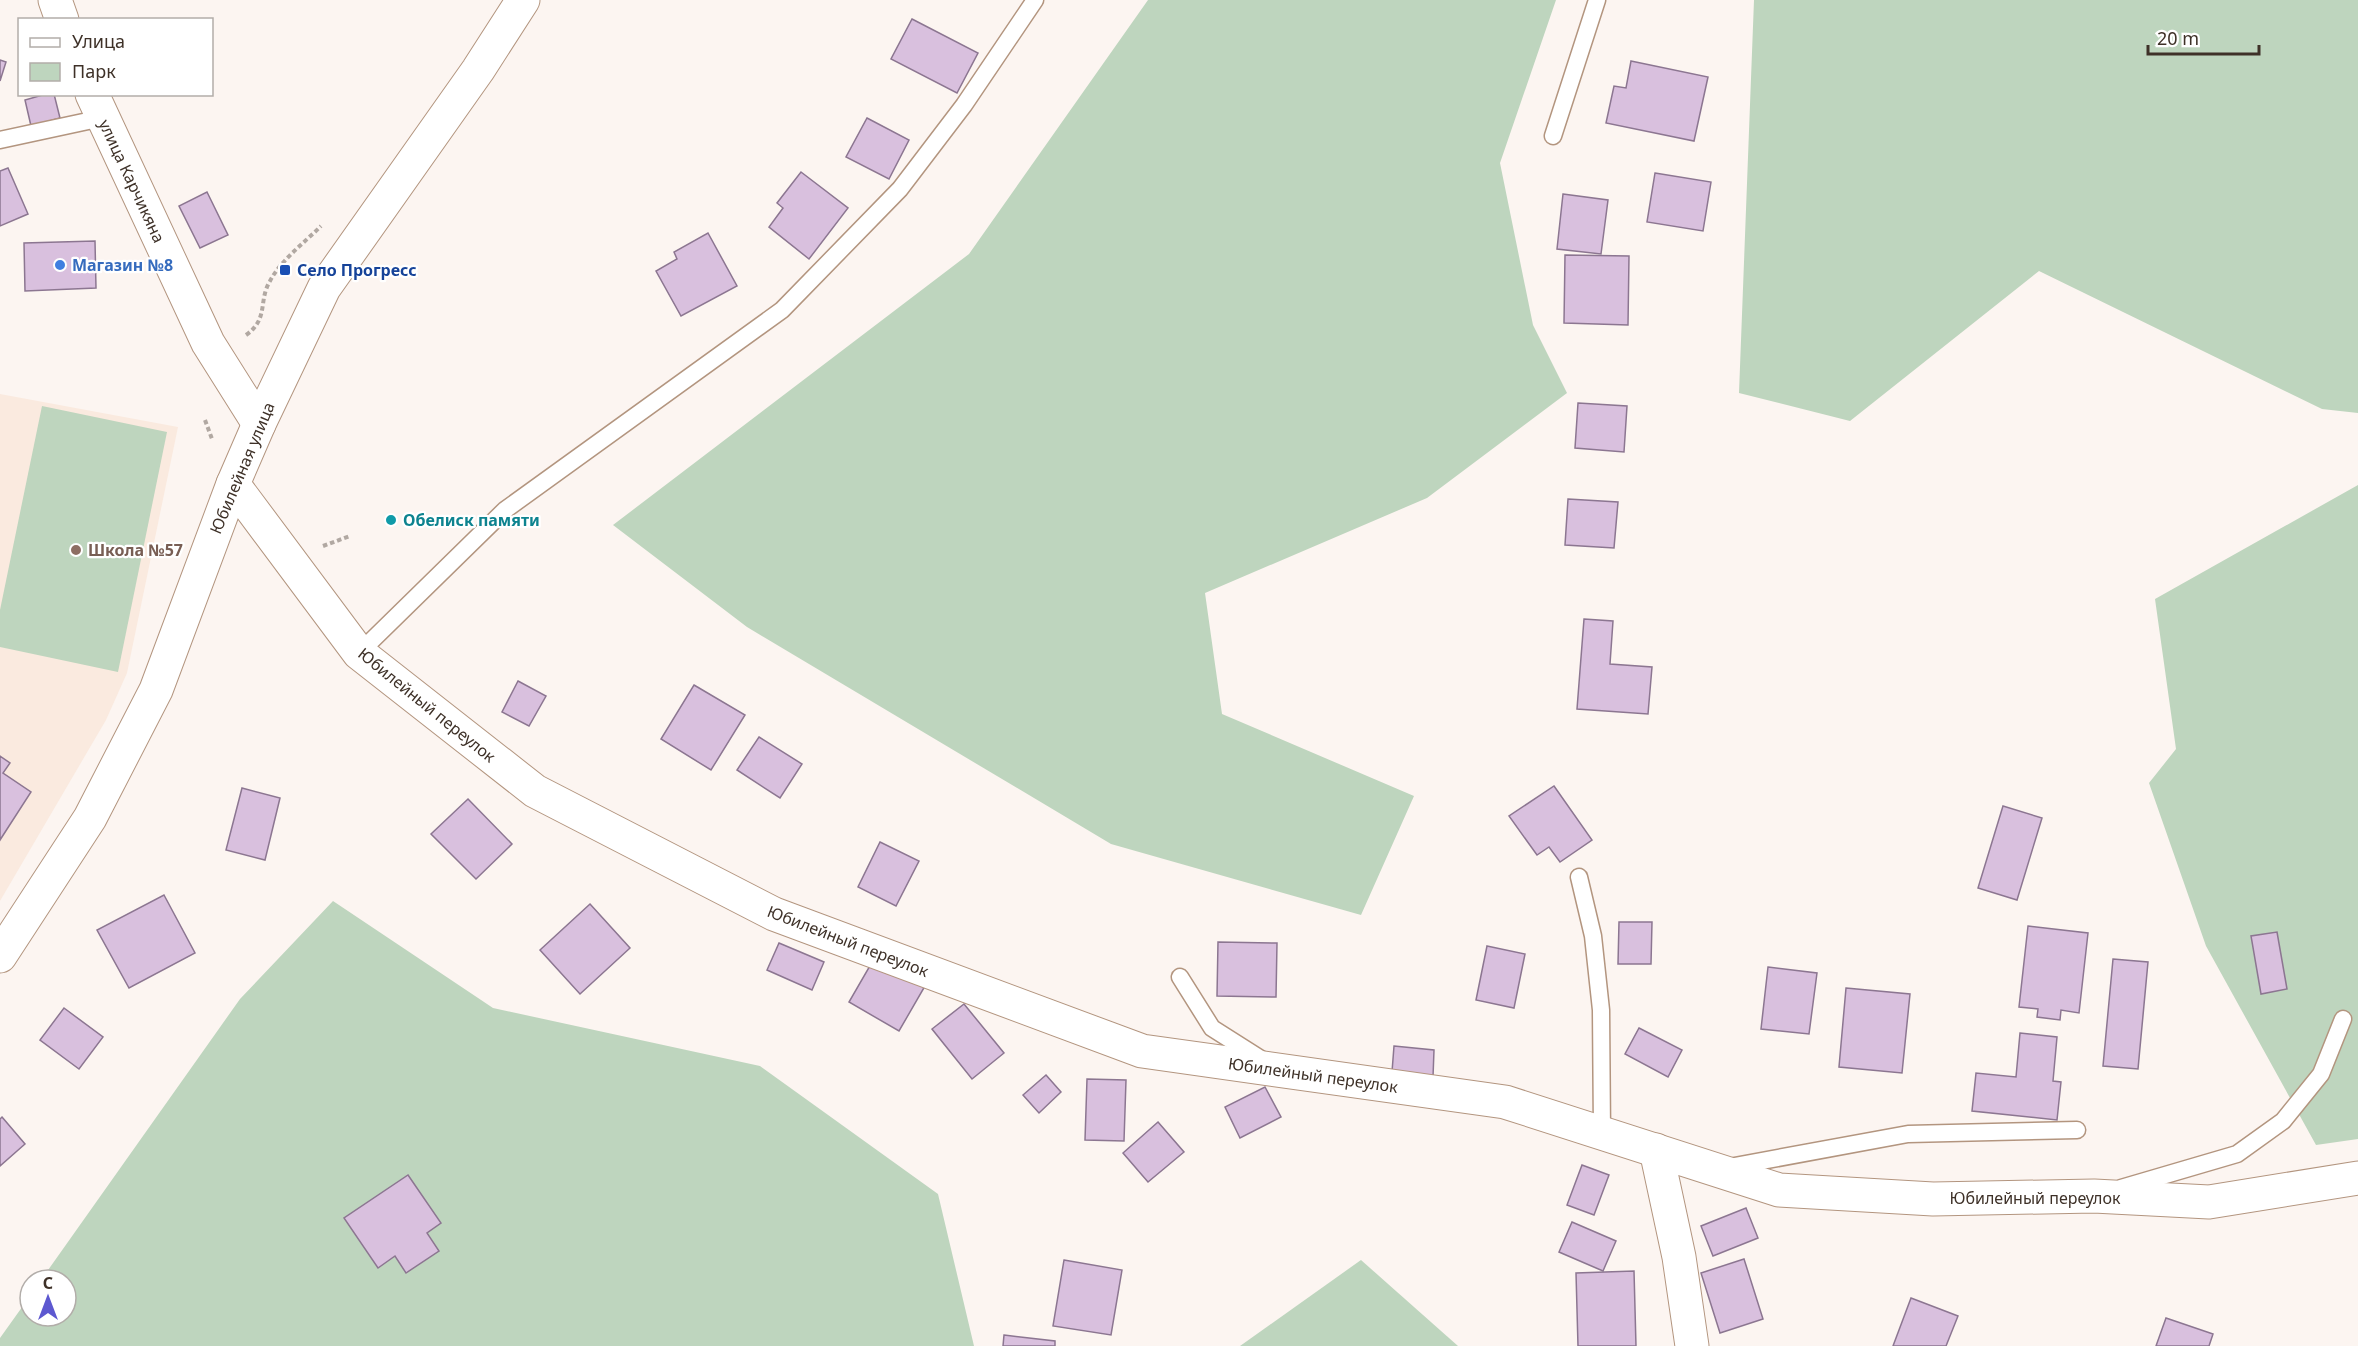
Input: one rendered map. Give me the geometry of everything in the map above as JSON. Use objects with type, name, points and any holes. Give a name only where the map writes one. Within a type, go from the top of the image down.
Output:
[{"type":"street","points":[[55,0],[62,18]]},
{"type":"street","name":"Юбилейная улица","points":[[0,956],[90,818],[156,690],[233,484],[324,288],[478,70],[523,0]]},
{"type":"street","name":"улица Карчикяна","points":[[97,106],[208,343],[259,424]]},
{"type":"street","name":"Юбилейный переулок","points":[[233,484],[359,653],[535,791],[774,914],[1142,1051],[1505,1102],[1779,1190],[1933,1199],[2094,1196],[2209,1202],[2358,1178]]},
{"type":"street","points":[[1656,1150],[1679,1257],[1692,1346]]},
{"type":"lane","points":[[359,653],[505,510],[782,310],[900,189],[964,105],[1035,0]]},
{"type":"lane","points":[[1553,136],[1597,0]]},
{"type":"lane","points":[[0,140],[97,106]]},
{"type":"lane","points":[[1579,877],[1593,936],[1601,1010],[1602,1134]]},
{"type":"lane","points":[[1180,977],[1212,1028],[1280,1071]]},
{"type":"lane","points":[[2094,1196],[2237,1154],[2283,1120],[2322,1074],[2343,1019]]},
{"type":"lane","name":"Юбилейный переулок","points":[[1714,1170],[1908,1134],[2077,1130]]},
{"type":"shaded area","name":"Школа №57","points":[[0,394],[178,427],[127,673],[106,720],[0,901]]},
{"type":"green space","points":[[1148,0],[1556,0],[1500,163],[1533,325],[1567,393],[1427,498],[1205,593],[1222,714],[1414,796],[1361,915],[1111,844],[747,627],[613,525],[969,254]]},
{"type":"green space","points":[[1754,0],[2358,0],[2358,413],[2322,409],[2039,271],[1850,421],[1739,393]]},
{"type":"green space","points":[[42,406],[167,432],[118,672],[0,647],[0,610]]},
{"type":"green space","points":[[2358,485],[2358,1139],[2316,1145],[2206,946],[2149,783],[2176,749],[2155,599]]},
{"type":"green space","points":[[333,901],[493,1008],[760,1066],[938,1194],[974,1346],[0,1346],[0,1338],[18,1313],[18,1328],[78,1328],[78,1268],[49,1268],[240,999]]},
{"type":"green space","points":[[1361,1260],[1458,1346],[1240,1346]]},
{"type":"building","points":[[912,19],[978,53],[957,93],[891,59]]},
{"type":"building","points":[[0,60],[6,62],[0,81]]},
{"type":"building","points":[[1631,61],[1708,77],[1694,141],[1606,123],[1614,86],[1626,88]]},
{"type":"building","points":[[39,96],[54,96],[60,118],[31,126],[25,100]]},
{"type":"building","points":[[867,118],[909,140],[889,179],[846,157]]},
{"type":"building","points":[[8,168],[28,214],[0,226],[0,171]]},
{"type":"building","points":[[801,172],[848,208],[809,259],[769,227],[783,208],[777,203]]},
{"type":"building","points":[[1655,173],[1711,182],[1703,231],[1647,222]]},
{"type":"building","points":[[207,192],[228,235],[200,248],[179,206]]},
{"type":"building","points":[[1563,194],[1608,200],[1601,254],[1557,249]]},
{"type":"building","points":[[708,233],[737,286],[681,316],[656,271],[677,259],[674,252]]},
{"type":"building","name":"Магазин №8","points":[[95,241],[96,288],[25,291],[24,243]]},
{"type":"building","points":[[1565,255],[1629,256],[1628,325],[1564,323]]},
{"type":"building","points":[[1578,403],[1627,406],[1624,452],[1575,448]]},
{"type":"building","points":[[1568,499],[1618,502],[1614,548],[1565,545]]},
{"type":"building","points":[[1584,619],[1613,621],[1610,664],[1652,667],[1648,714],[1577,709]]},
{"type":"building","points":[[518,681],[546,696],[529,726],[502,712]]},
{"type":"building","points":[[694,685],[745,715],[711,770],[661,739]]},
{"type":"building","points":[[759,737],[802,764],[780,798],[737,770]]},
{"type":"building","points":[[0,756],[10,763],[3,773],[31,792],[0,840]]},
{"type":"building","points":[[1554,786],[1592,840],[1560,862],[1549,847],[1537,855],[1509,816]]},
{"type":"building","points":[[242,788],[280,798],[265,860],[226,850]]},
{"type":"building","points":[[468,799],[512,844],[476,879],[431,834]]},
{"type":"building","points":[[2003,806],[2042,818],[2017,900],[1978,888]]},
{"type":"building","points":[[880,842],[919,861],[896,906],[858,887]]},
{"type":"building","points":[[164,895],[195,953],[129,988],[97,930]]},
{"type":"building","points":[[590,904],[630,948],[580,994],[540,950]]},
{"type":"building","points":[[1619,922],[1652,922],[1651,964],[1618,964]]},
{"type":"building","points":[[2028,926],[2088,933],[2079,1013],[2061,1010],[2060,1020],[2037,1017],[2038,1009],[2019,1007]]},
{"type":"building","points":[[2277,932],[2287,989],[2261,994],[2251,936]]},
{"type":"building","points":[[1218,942],[1277,943],[1276,997],[1217,996]]},
{"type":"building","points":[[779,943],[824,962],[812,990],[767,970]]},
{"type":"building","points":[[1487,946],[1525,954],[1514,1008],[1476,1000]]},
{"type":"building","points":[[875,957],[925,986],[899,1031],[849,1002]]},
{"type":"building","points":[[2113,959],[2148,962],[2138,1069],[2103,1066]]},
{"type":"building","points":[[1768,967],[1817,973],[1809,1034],[1761,1029]]},
{"type":"building","points":[[1846,988],[1910,994],[1902,1073],[1839,1067]]},
{"type":"building","points":[[964,1004],[1004,1053],[972,1079],[932,1029]]},
{"type":"building","points":[[64,1008],[103,1037],[79,1069],[40,1040]]},
{"type":"building","points":[[1639,1028],[1682,1050],[1668,1077],[1625,1054]]},
{"type":"building","points":[[2020,1033],[2057,1037],[2053,1081],[2061,1082],[2057,1120],[1972,1111],[1976,1073],[2016,1077]]},
{"type":"building","points":[[1394,1046],[1434,1050],[1433,1077],[1392,1072]]},
{"type":"building","points":[[1046,1075],[1061,1092],[1039,1113],[1023,1095]]},
{"type":"building","points":[[1087,1079],[1126,1080],[1124,1141],[1085,1140]]},
{"type":"building","points":[[1265,1087],[1281,1117],[1240,1138],[1225,1107]]},
{"type":"building","points":[[2,1117],[25,1144],[0,1166],[0,1119]]},
{"type":"building","points":[[1158,1122],[1184,1152],[1148,1182],[1123,1153]]},
{"type":"building","points":[[1582,1165],[1609,1175],[1594,1215],[1567,1205]]},
{"type":"building","points":[[408,1175],[441,1223],[427,1233],[439,1251],[406,1273],[395,1256],[378,1268],[344,1218]]},
{"type":"building","points":[[1746,1208],[1758,1238],[1713,1256],[1701,1226]]},
{"type":"building","points":[[1572,1222],[1616,1241],[1603,1271],[1559,1252]]},
{"type":"building","points":[[1744,1259],[1763,1319],[1720,1333],[1701,1273]]},
{"type":"building","points":[[1064,1260],[1122,1270],[1111,1335],[1053,1326]]},
{"type":"building","points":[[1634,1271],[1636,1346],[1578,1346],[1576,1273]]},
{"type":"building","points":[[1911,1298],[1958,1316],[1946,1346],[1893,1346]]},
{"type":"building","points":[[2166,1318],[2213,1334],[2209,1346],[2156,1346]]},
{"type":"building","points":[[1004,1335],[1055,1341],[1055,1346],[1003,1346]]},
{"type":"place","name":"Магазин №8","points":[[60,265]]},
{"type":"place","name":"Село Прогресс","points":[[285,270]]},
{"type":"place","name":"Обелиск памяти","points":[[391,520]]},
{"type":"place","name":"Школа №57","points":[[76,550]]}]
